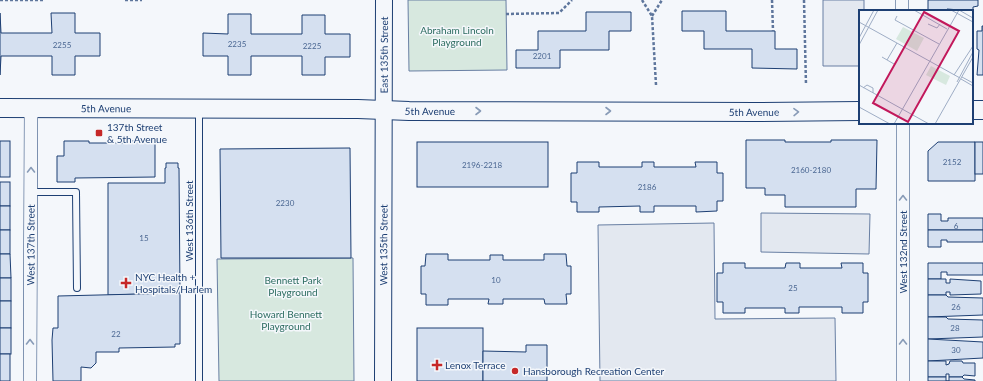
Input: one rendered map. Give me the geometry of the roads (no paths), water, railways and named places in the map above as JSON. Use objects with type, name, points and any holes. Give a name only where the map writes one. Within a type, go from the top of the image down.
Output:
[{"type":"main road","name":"5th Avenue","points":[[0,108],[757,112],[859,111]]},
{"type":"street","name":"East 135th Street","points":[[383,110],[384,0]]},
{"type":"street","name":"West 137th Street","points":[[30,381],[31,108]]},
{"type":"street","name":"West 135th Street","points":[[383,110],[383,381]]},
{"type":"street","name":"West 132nd Street","points":[[903,124],[903,381]]},
{"type":"lane","name":"West 136th Street","points":[[199,108],[199,381]]},
{"type":"lane","points":[[31,192],[76,192],[77,288]]},
{"type":"place","name":"137th Street & 5th Avenue","points":[[99,133]]},
{"type":"place","name":"NYC Health + Hospitals/Harlem","points":[[126,283]]},
{"type":"place","name":"Lenox Terrace","points":[[437,365]]},
{"type":"place","name":"Hansborough Recreation Center","points":[[515,371]]},
{"type":"park label","name":"Abraham Lincoln Playground","points":[[457,36]]},
{"type":"park label","name":"Bennett Park Playground","points":[[293,286]]},
{"type":"park label","name":"Howard Bennett Playground","points":[[286,320]]}]
